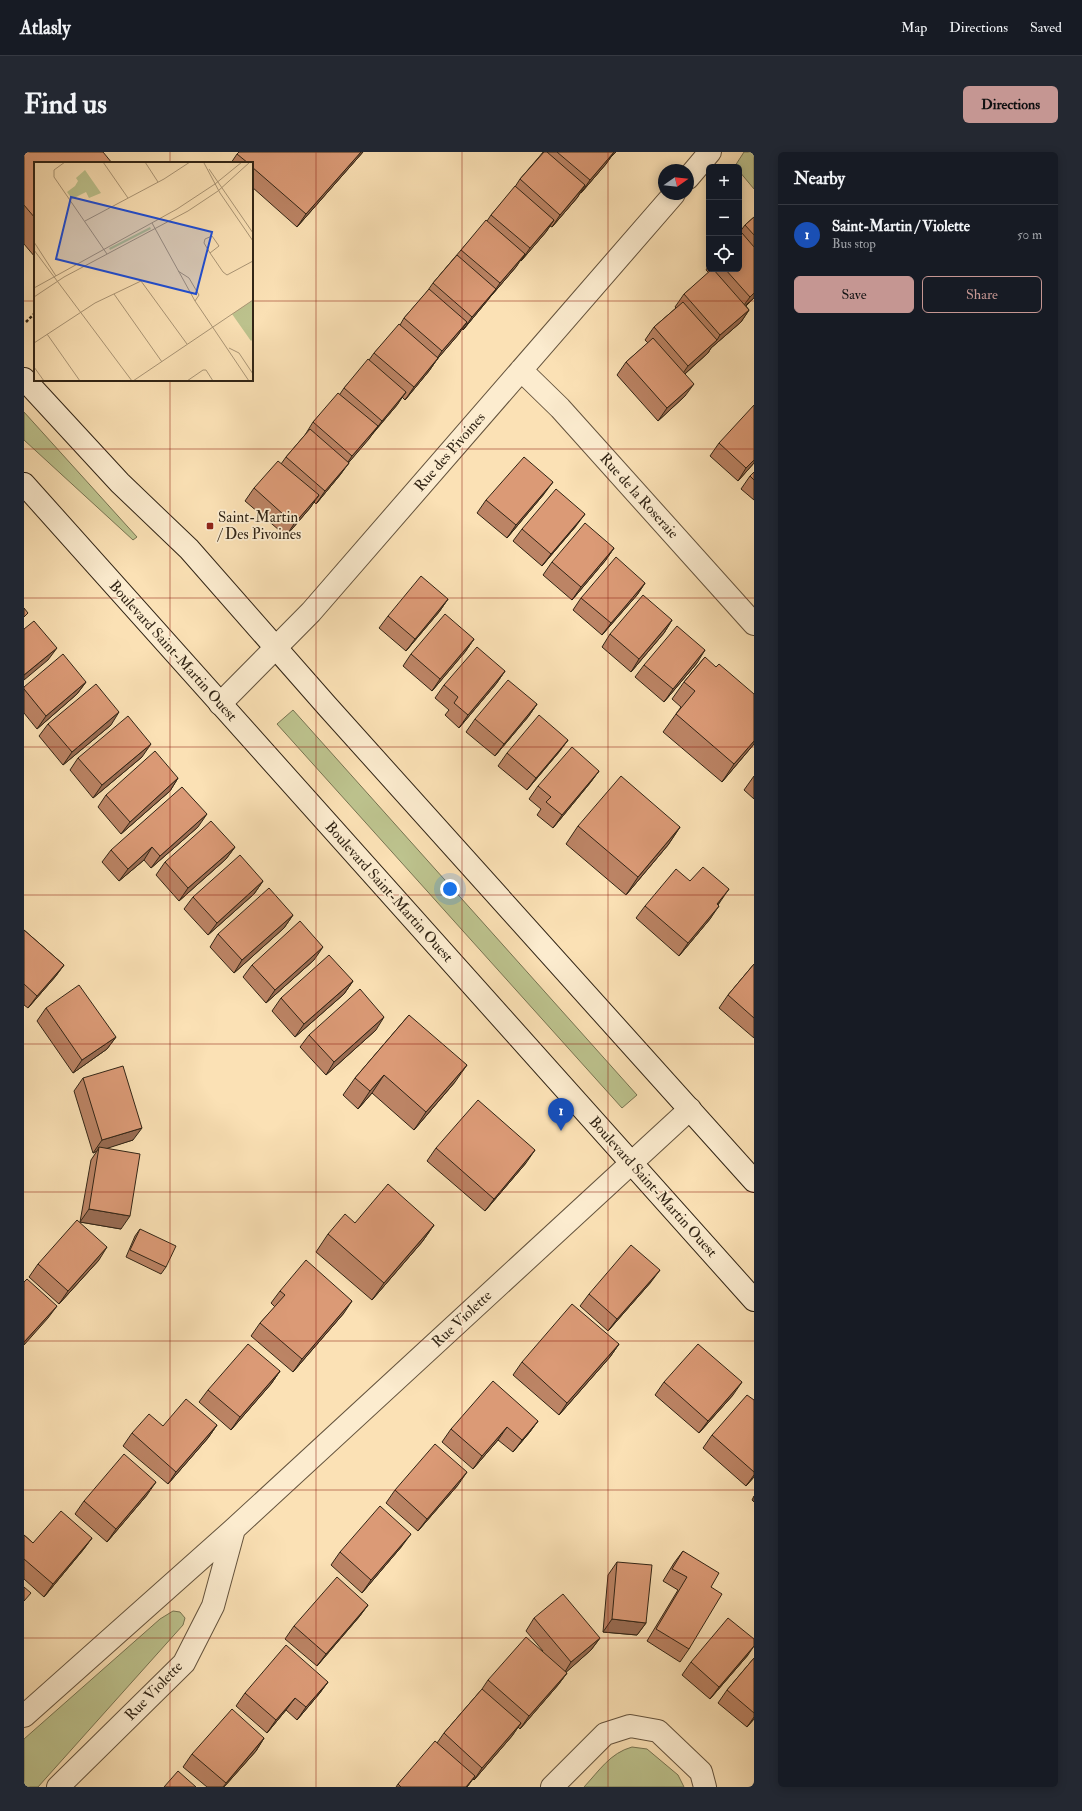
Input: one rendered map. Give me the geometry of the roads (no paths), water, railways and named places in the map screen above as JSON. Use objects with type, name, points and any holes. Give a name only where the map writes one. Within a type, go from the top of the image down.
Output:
[{"type":"street","points":[[694,171],[710,152]]},
{"type":"street","name":"Rue des Pivoines","points":[[220,704],[311,612],[669,200]]},
{"type":"street","name":"Rue de la Roseraie","points":[[521,370],[560,408],[754,624]]},
{"type":"street","points":[[24,379],[120,483],[189,549],[754,1181]]},
{"type":"street","name":"Boulevard Saint-Martin Ouest","points":[[24,484],[754,1300]]},
{"type":"street","name":"Rue Violette","points":[[24,1716],[234,1529],[690,1109]]},
{"type":"street","name":"Rue Violette","points":[[58,1787],[184,1663],[213,1606],[234,1529]]},
{"type":"street","points":[[552,1787],[605,1734],[630,1726],[658,1731],[702,1772],[705,1787]]},
{"type":"place","name":"Saint-Martin / Des Pivoines","points":[[210,526]]},
{"type":"place","name":"Saint-Martin / Violette","points":[[561,1131]]}]
